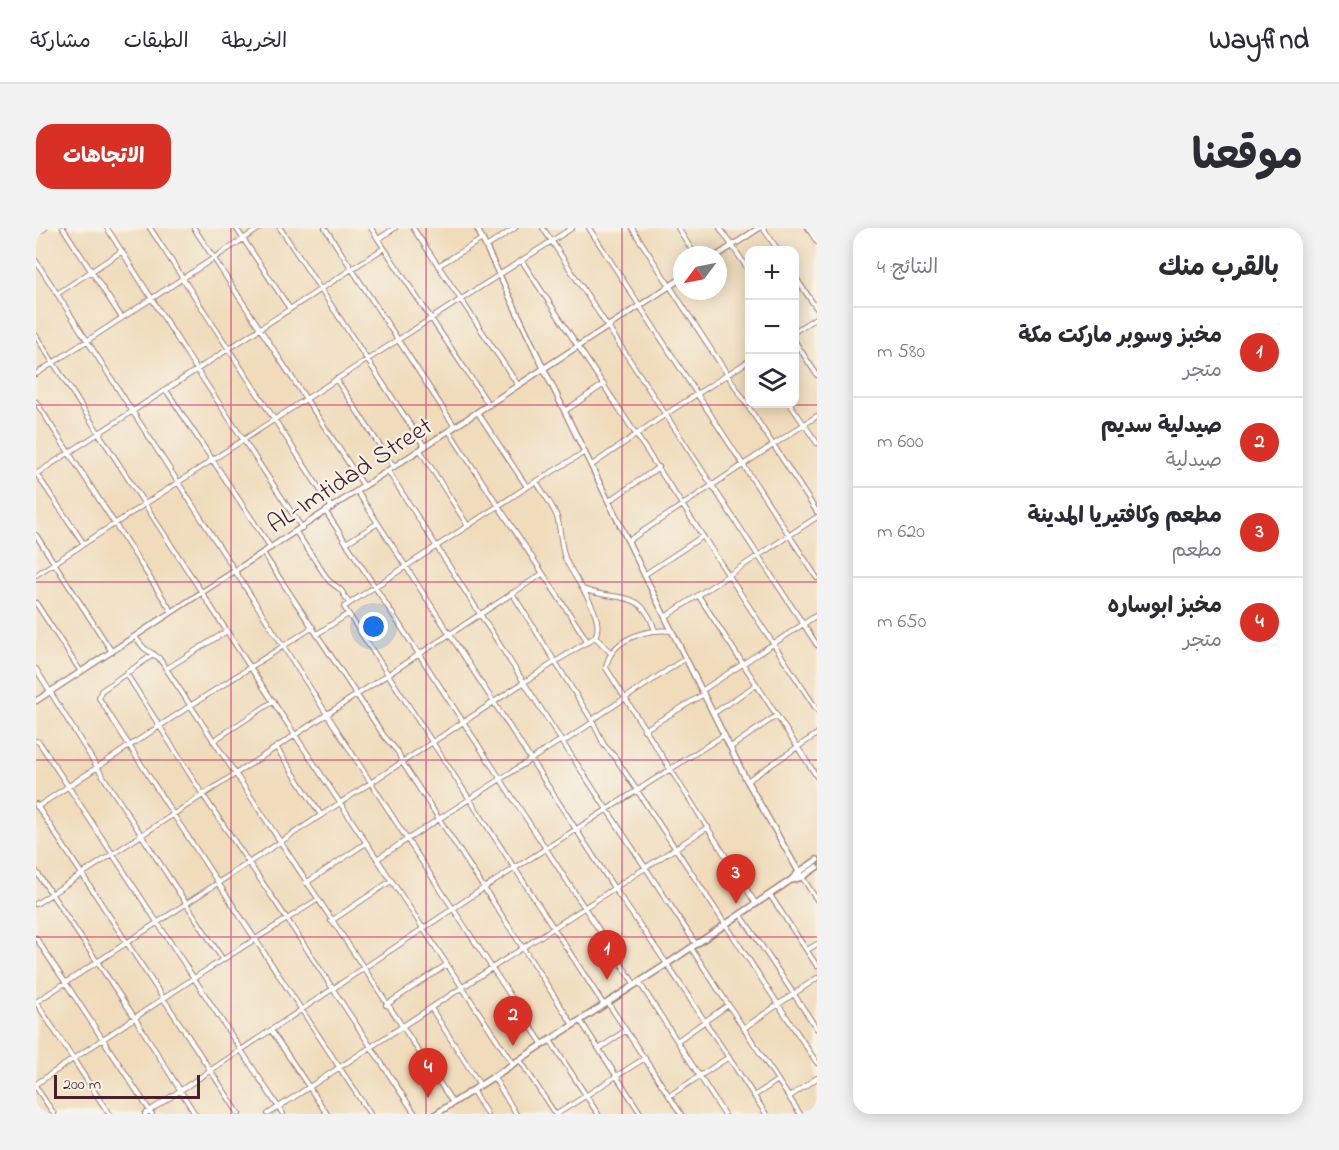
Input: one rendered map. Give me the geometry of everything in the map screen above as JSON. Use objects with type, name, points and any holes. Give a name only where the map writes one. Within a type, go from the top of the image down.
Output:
[{"type":"main road","points":[[436,1114],[447,1111],[453,1103],[493,1076],[770,896],[817,860]]},
{"type":"main road","points":[[800,874],[817,867]]},
{"type":"street","points":[[36,234],[45,228]]},
{"type":"street","points":[[63,228],[122,318]]},
{"type":"street","points":[[107,228],[302,528]]},
{"type":"street","points":[[150,228],[332,508]]},
{"type":"street","points":[[194,228],[364,486]]},
{"type":"street","points":[[236,228],[290,309]]},
{"type":"street","points":[[36,374],[260,228]]},
{"type":"street","points":[[280,228],[366,359],[468,526]]},
{"type":"street","points":[[326,228],[455,427]]},
{"type":"street","points":[[371,228],[489,406]]},
{"type":"street","points":[[378,239],[395,228]]},
{"type":"street","points":[[414,228],[519,386]]},
{"type":"street","points":[[477,228],[747,781],[817,900]]},
{"type":"street","points":[[486,247],[515,228]]},
{"type":"street","points":[[543,228],[817,645]]},
{"type":"street","points":[[36,575],[366,359],[500,276],[572,228]]},
{"type":"street","points":[[589,228],[817,578]]},
{"type":"street","points":[[632,228],[817,512]]},
{"type":"street","points":[[678,228],[690,246]]},
{"type":"street","points":[[720,228],[745,265]]},
{"type":"street","points":[[727,249],[761,228],[775,246]]},
{"type":"street","points":[[808,228],[817,242]]},
{"type":"street","points":[[438,266],[482,239]]},
{"type":"street","points":[[84,544],[36,474],[384,248]]},
{"type":"street","points":[[57,294],[122,251]]},
{"type":"street","points":[[36,261],[38,270],[57,294],[407,839],[543,1045]]},
{"type":"street","points":[[522,261],[817,710]]},
{"type":"street","points":[[799,281],[817,309]]},
{"type":"street","name":"AL-Imtidad Street","points":[[36,702],[673,284]]},
{"type":"street","points":[[799,329],[817,317]]},
{"type":"street","points":[[36,336],[250,667],[513,1065]]},
{"type":"street","points":[[799,346],[817,375]]},
{"type":"street","points":[[592,465],[745,363]]},
{"type":"street","points":[[336,379],[394,467]]},
{"type":"street","points":[[565,411],[604,384]]},
{"type":"street","points":[[166,390],[271,548]]},
{"type":"street","points":[[36,402],[173,613]]},
{"type":"street","points":[[793,408],[817,443]]},
{"type":"street","points":[[478,413],[527,487]]},
{"type":"street","points":[[628,541],[817,416]]},
{"type":"street","points":[[449,431],[588,642]]},
{"type":"street","points":[[585,452],[536,481],[344,607],[514,869],[626,1030],[681,1114]]},
{"type":"street","points":[[609,501],[659,467]]},
{"type":"street","points":[[388,471],[523,683],[696,944]]},
{"type":"street","points":[[109,1114],[36,1002],[595,637],[598,632],[596,618],[565,556],[556,515],[536,481]]},
{"type":"street","points":[[357,491],[575,829],[706,1021],[766,1114]]},
{"type":"street","points":[[326,512],[584,907],[677,1041],[724,1114]]},
{"type":"street","points":[[665,617],[817,517]]},
{"type":"street","points":[[346,543],[378,523]]},
{"type":"street","points":[[296,532],[329,581],[341,590],[349,603]]},
{"type":"street","points":[[36,535],[112,652]]},
{"type":"street","points":[[644,574],[703,536]]},
{"type":"street","points":[[263,553],[384,736],[398,752],[438,819],[573,1024]]},
{"type":"street","points":[[36,904],[542,574]]},
{"type":"street","points":[[583,589],[599,595],[635,600],[647,614],[655,631]]},
{"type":"street","points":[[512,593],[593,721],[604,745],[615,757],[817,1063]]},
{"type":"street","points":[[698,595],[817,777]]},
{"type":"street","points":[[36,603],[81,672]]},
{"type":"street","points":[[317,634],[348,614]]},
{"type":"street","points":[[644,730],[817,615]]},
{"type":"street","points":[[239,1114],[128,942],[36,806],[313,627]]},
{"type":"street","points":[[166,669],[227,631]]},
{"type":"street","points":[[672,631],[655,631],[638,635],[624,642],[611,653],[606,668],[669,770],[757,904]]},
{"type":"street","points":[[135,637],[166,669],[386,1005],[453,1103]]},
{"type":"street","points":[[595,637],[611,653]]},
{"type":"street","points":[[153,654],[98,695],[173,814],[370,1114]]},
{"type":"street","points":[[376,859],[593,721],[686,658]]},
{"type":"street","points":[[36,669],[223,960]]},
{"type":"street","points":[[126,673],[203,795],[415,1114]]},
{"type":"street","points":[[714,713],[756,685]]},
{"type":"street","points":[[213,741],[274,701]]},
{"type":"street","points":[[731,747],[776,716]]},
{"type":"street","points":[[747,781],[817,734]]},
{"type":"street","points":[[145,1114],[484,888],[725,735]]},
{"type":"street","points":[[36,741],[39,742],[283,1114]]},
{"type":"street","points":[[276,747],[321,815]]},
{"type":"street","points":[[268,1114],[522,946],[708,827]]},
{"type":"street","points":[[306,883],[366,843]]},
{"type":"street","points":[[36,871],[135,1018],[195,1114]]},
{"type":"street","points":[[331,921],[391,881]]},
{"type":"street","points":[[770,896],[817,966]]},
{"type":"street","points":[[54,1114],[36,1086],[194,978],[317,900]]},
{"type":"street","points":[[741,915],[817,1029]]},
{"type":"street","points":[[36,938],[151,1112]]},
{"type":"street","points":[[807,950],[817,944]]},
{"type":"street","points":[[691,948],[800,1114]]},
{"type":"street","points":[[386,1005],[446,965]]},
{"type":"street","points":[[744,1028],[817,978]]},
{"type":"street","points":[[677,1041],[728,1005]]},
{"type":"street","points":[[431,1008],[480,1085]]},
{"type":"street","points":[[580,1020],[641,1114]]},
{"type":"street","points":[[271,1030],[327,1114]]},
{"type":"street","points":[[599,1049],[626,1030]]},
{"type":"street","points":[[550,1040],[598,1114]]},
{"type":"street","points":[[669,1096],[729,1057]]},
{"type":"street","points":[[520,1060],[556,1114],[645,1058]]},
{"type":"street","points":[[493,1076],[516,1114]]},
{"type":"street","points":[[789,1097],[817,1078]]},
{"type":"street","points":[[754,1096],[778,1080]]},
{"type":"street","points":[[472,1090],[487,1114]]},
{"type":"place","name":"مطعم وكافتيريا المدينة","points":[[736,904]]},
{"type":"place","name":"مخبز وسوبر ماركت مكة","points":[[607,980]]},
{"type":"place","name":"صيدلية سديم","points":[[513,1046]]},
{"type":"place","name":"مخبز ابوساره","points":[[428,1098]]}]
